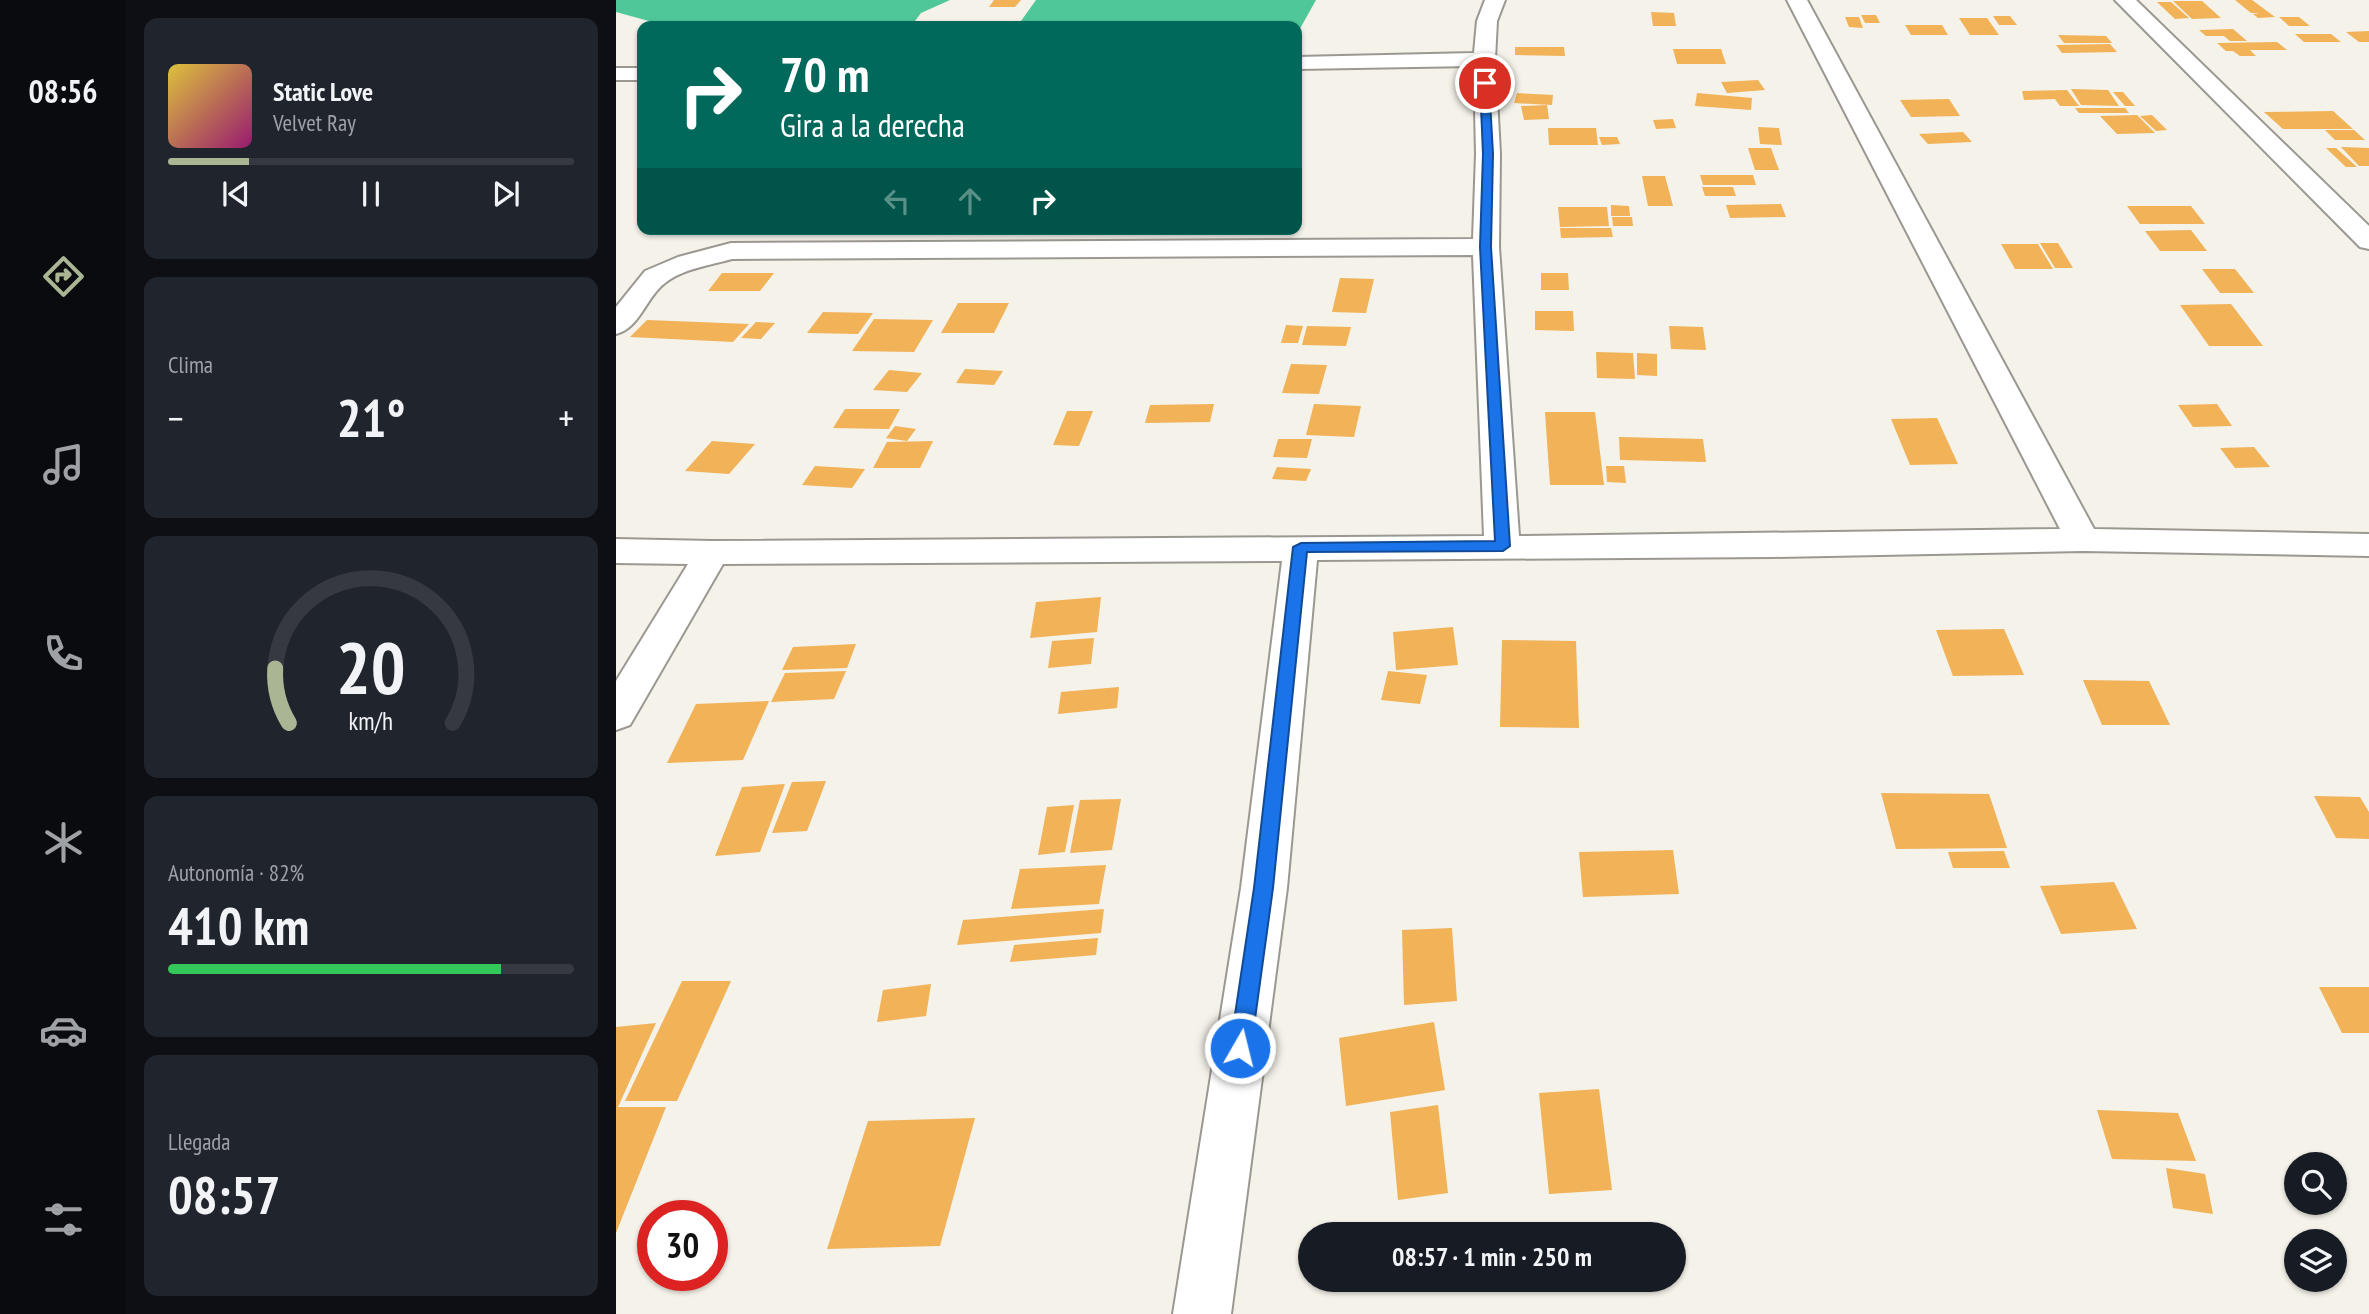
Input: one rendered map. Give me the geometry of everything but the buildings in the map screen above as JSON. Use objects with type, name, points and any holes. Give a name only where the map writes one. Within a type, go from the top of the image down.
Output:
[{"type":"street","points":[[1494,0],[1487,21],[1484,59],[1488,154],[1486,247],[1503,546]]},
{"type":"street","points":[[1797,0],[2083,540]]},
{"type":"street","points":[[2125,0],[2369,241]]},
{"type":"street","points":[[1302,63],[1484,59]]},
{"type":"street","points":[[616,74],[637,74]]},
{"type":"street","points":[[616,325],[655,277],[688,263],[731,251],[1486,247]]},
{"type":"street","points":[[616,551],[712,553],[1301,547],[1772,546],[2083,540],[2369,545]]},
{"type":"street","points":[[1202,1314],[1264,888],[1301,547]]},
{"type":"street","points":[[616,715],[712,553]]},
{"type":"green space","points":[[616,0],[950,0],[921,13],[915,21],[649,21],[616,12]]},
{"type":"green space","points":[[1036,0],[1316,0],[1302,25],[1302,21],[1021,21]]},
{"type":"route","points":[[1240,1048],[1264,888],[1301,547],[1503,546],[1486,247],[1488,154],[1485,83]]}]
